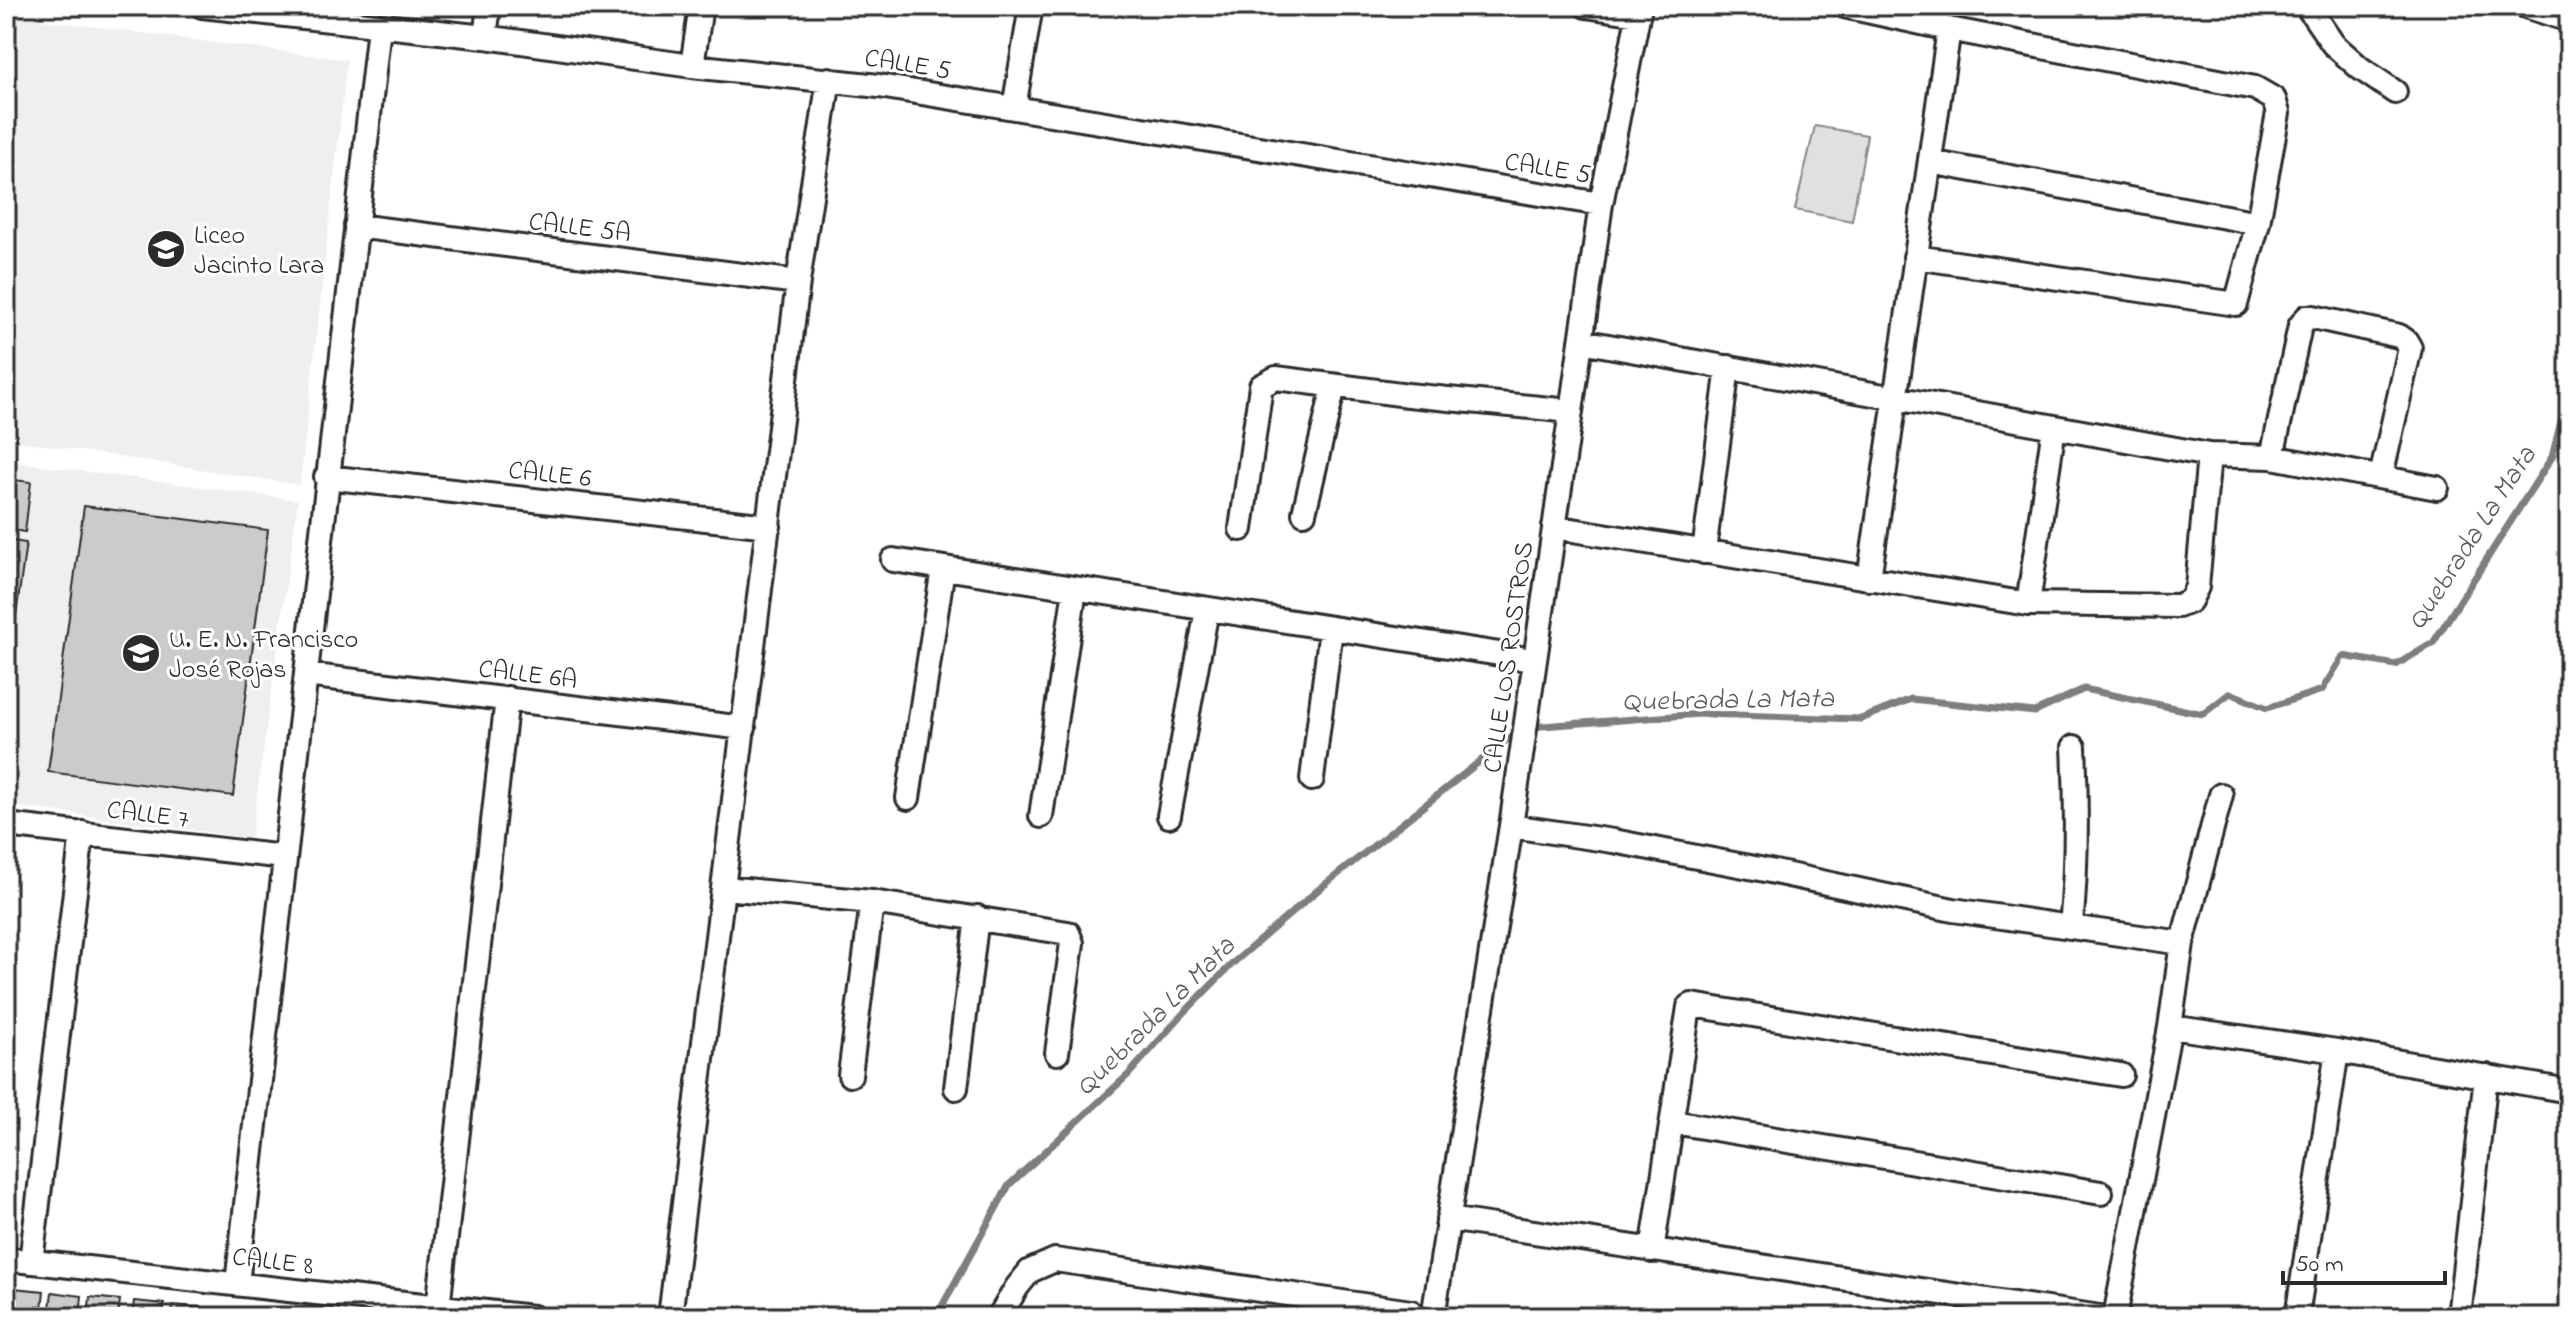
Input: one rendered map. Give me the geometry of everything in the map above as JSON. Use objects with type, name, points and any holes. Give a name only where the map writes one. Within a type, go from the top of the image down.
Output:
[{"type":"street","name":"CALLE 5","points":[[202,6],[485,37],[692,66],[829,79],[1601,204]]},
{"type":"street","points":[[485,37],[489,6]]},
{"type":"street","points":[[692,66],[701,6]]},
{"type":"street","points":[[1014,108],[1031,6]]},
{"type":"street","points":[[1586,6],[1639,10]]},
{"type":"street","points":[[1844,6],[2255,88],[2274,99],[2278,113],[2258,223],[2236,304],[1915,257]]},
{"type":"street","points":[[2307,6],[2333,44],[2360,68],[2395,92]]},
{"type":"street","points":[[2525,6],[2569,20]]},
{"type":"street","name":"CALLE LOS ROSTROS","points":[[1422,1314],[1448,1219],[1511,826],[1601,204],[1639,10]]},
{"type":"street","points":[[237,1284],[379,27]]},
{"type":"street","points":[[1869,579],[1949,29]]},
{"type":"street","points":[[670,1317],[798,282],[829,79]]},
{"type":"street","points":[[1930,162],[2258,223]]},
{"type":"street","name":"CALLE 5A","points":[[356,226],[798,282]]},
{"type":"street","points":[[2272,457],[2300,326],[2307,317],[2313,317],[2399,336],[2410,348],[2381,477]]},
{"type":"street","points":[[1581,341],[2209,455],[2272,457],[2437,488]]},
{"type":"street","points":[[1704,552],[1728,367]]},
{"type":"street","points":[[1241,529],[1261,386],[1276,378],[1571,411]]},
{"type":"street","points":[[1304,513],[1334,386]]},
{"type":"street","points":[[2028,604],[2054,427]]},
{"type":"street","points":[[1554,527],[2028,604],[2178,606],[2190,601],[2197,587],[2209,455]]},
{"type":"street","name":"CALLE 6","points":[[326,477],[769,526]]},
{"type":"street","points":[[893,560],[1534,661]]},
{"type":"street","points":[[908,798],[943,568]]},
{"type":"street","points":[[1041,816],[1075,589]]},
{"type":"street","points":[[1169,816],[1207,610]]},
{"type":"street","points":[[1312,779],[1331,629]]},
{"type":"street","name":"CALLE 6A","points":[[306,675],[744,728]]},
{"type":"street","points":[[437,1313],[507,698]]},
{"type":"street","points":[[2071,927],[2077,828],[2074,747]]},
{"type":"street","points":[[2115,1317],[2170,1027],[2182,943],[2221,795]]},
{"type":"street","name":"CALLE 7","points":[[6,825],[284,857]]},
{"type":"street","points":[[1511,826],[1735,864],[1953,910],[2182,943]]},
{"type":"street","points":[[31,1262],[82,833]]},
{"type":"street","points":[[724,888],[872,902],[1068,933],[1072,943],[1057,1053]]},
{"type":"street","points":[[850,1075],[872,902]]},
{"type":"street","points":[[956,1088],[977,917]]},
{"type":"street","points":[[1652,1251],[1689,1007],[1692,1005],[2121,1075]]},
{"type":"street","points":[[2170,1027],[2337,1051],[2569,1091]]},
{"type":"street","points":[[2297,1317],[2337,1051]]},
{"type":"street","points":[[2459,1317],[2486,1076]]},
{"type":"street","points":[[1673,1122],[2101,1193]]},
{"type":"street","points":[[1448,1219],[2100,1317]]},
{"type":"street","name":"CALLE 8","points":[[6,1259],[237,1284],[437,1313],[533,1317]]},
{"type":"street","points":[[999,1317],[1030,1271],[1055,1260],[1422,1314]]},
{"type":"shaded area","name":"Liceo Jacinto Lara","points":[[6,15],[347,60],[300,485],[6,439]]},
{"type":"shaded area","points":[[1815,126],[1867,135],[1852,221],[1795,210]]},
{"type":"shaded area","name":"U. E. N. Francisco José Rojas","points":[[6,461],[298,500],[251,838],[6,805]]},
{"type":"building","points":[[6,479],[31,482],[25,532],[6,529]]},
{"type":"building","name":"U. E. N. Francisco José Rojas","points":[[84,506],[268,530],[233,796],[48,772]]},
{"type":"building","points":[[6,540],[26,543],[11,652],[6,652]]},
{"type":"building","points":[[13,1288],[44,1291],[41,1317],[10,1317]]},
{"type":"building","points":[[52,1292],[82,1296],[80,1317],[49,1317]]},
{"type":"building","points":[[90,1297],[120,1300],[118,1317],[88,1317]]},
{"type":"building","points":[[134,1301],[164,1304],[163,1317],[132,1317]]},
{"type":"building","points":[[173,1305],[204,1308],[203,1317],[172,1317]]},
{"type":"building","points":[[211,1308],[241,1311],[241,1317],[210,1317]]},
{"type":"building","points":[[254,1313],[284,1316],[284,1317],[253,1317]]},
{"type":"waterway","name":"Quebrada La Mata","points":[[1529,727],[1700,714],[1861,719],[1911,699],[2035,712],[2084,689],[2203,714],[2230,693],[2267,708],[2322,690],[2343,656],[2396,665],[2433,643],[2552,457],[2569,389]]},
{"type":"waterway","name":"Quebrada La Mata","points":[[936,1317],[1009,1185],[1128,1075],[1233,963],[1318,890],[1518,731]]},
{"type":"place","name":"Liceo Jacinto Lara","points":[[166,249]]},
{"type":"place","name":"U. E. N. Francisco José Rojas","points":[[141,653]]}]
